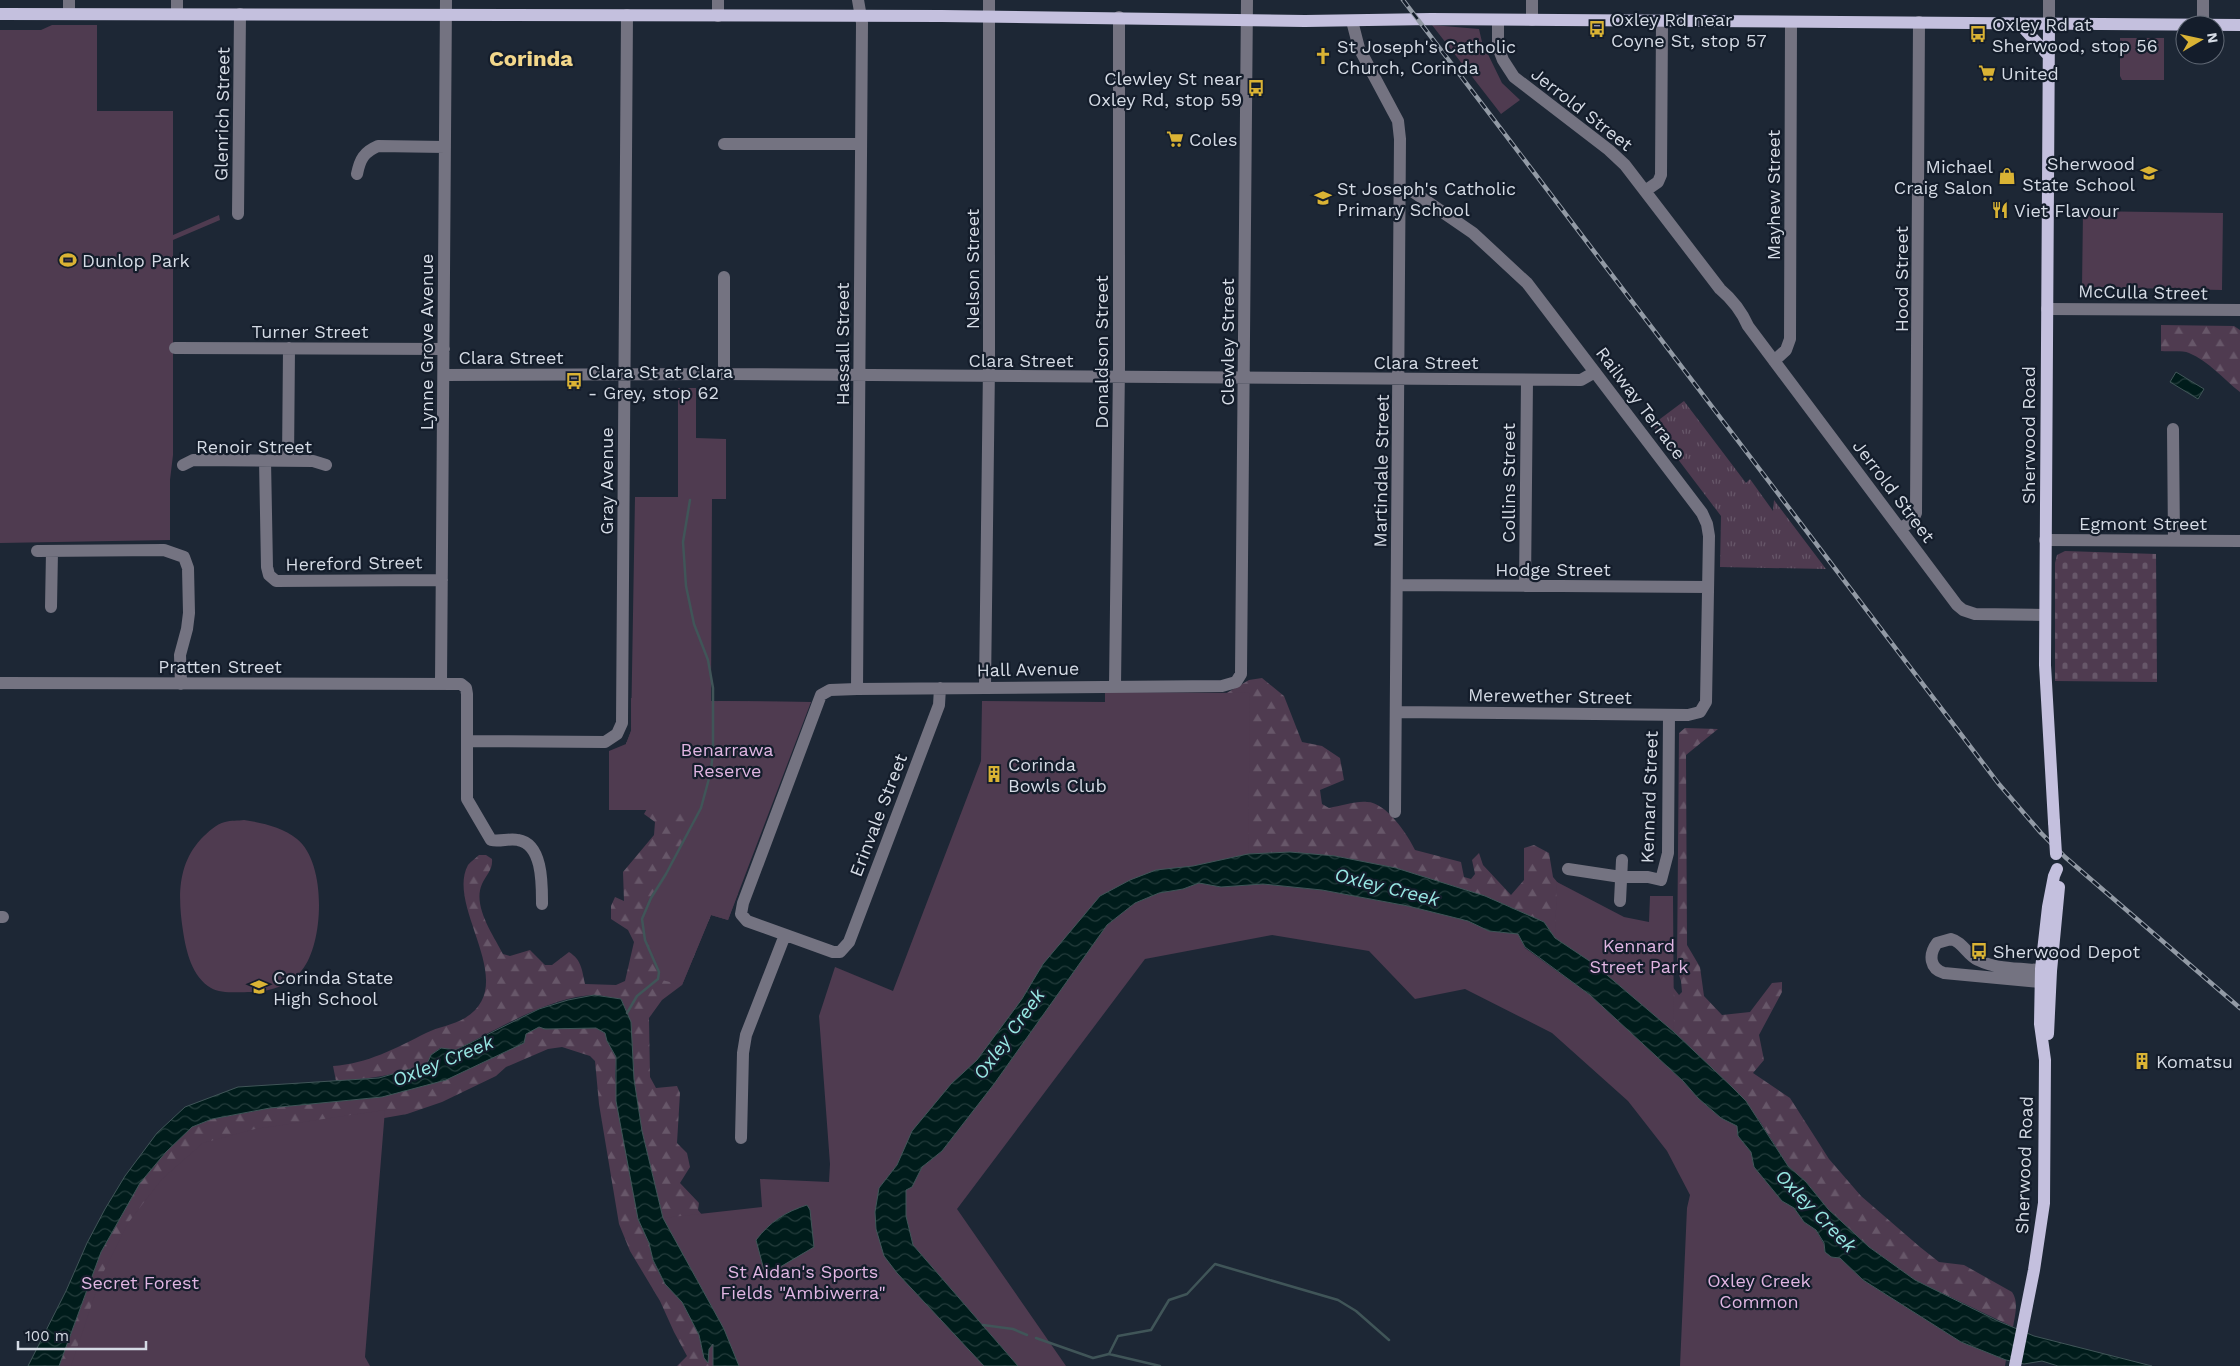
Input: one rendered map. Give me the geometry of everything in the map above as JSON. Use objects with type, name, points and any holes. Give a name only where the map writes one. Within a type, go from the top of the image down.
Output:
[{"type":"main road","points":[[0,14],[989,16],[1119,17],[1163,20],[1247,21],[1532,20],[2175,25]]},
{"type":"main road","points":[[2019,23],[2048,56]]},
{"type":"main road","name":"Sherwood Road","points":[[2015,1366],[2034,1270],[2044,1202],[2044,1054],[2048,1043],[2045,976],[2059,885],[2046,692],[2045,615],[2049,23]]},
{"type":"main road","points":[[2225,25],[2240,25]]},
{"type":"street","points":[[69,0],[69,14]]},
{"type":"street","points":[[177,0],[177,14]]},
{"type":"street","name":"Lynne Grove Avenue","points":[[440,684],[446,0]]},
{"type":"street","points":[[718,0],[718,16]]},
{"type":"street","name":"Hassall Street","points":[[857,689],[861,144],[860,16],[858,0]]},
{"type":"street","name":"Nelson Street","points":[[985,687],[989,377],[989,0]]},
{"type":"street","name":"Clewley Street","points":[[1236,682],[1241,674],[1245,379],[1246,0]]},
{"type":"street","points":[[1532,0],[1532,20]]},
{"type":"street","name":"Sherwood Road","points":[[2049,0],[2049,23]]},
{"type":"street","points":[[2203,0],[2203,15]]},
{"type":"street","name":"Glenrich Street","points":[[238,214],[240,14]]},
{"type":"street","name":"Gray Avenue","points":[[467,741],[605,742],[617,734],[622,723],[627,15]]},
{"type":"street","name":"Donaldson Street","points":[[1115,686],[1119,377],[1119,17]]},
{"type":"street","name":"Jerrold Street","points":[[1498,20],[1500,52],[1514,77],[1609,150],[1625,165],[1720,289],[1726,305],[1736,318],[1748,326],[1963,610],[1975,614],[2045,615]]},
{"type":"street","name":"Martindale Street","points":[[1352,21],[1359,48],[1398,121],[1400,139],[1395,812]]},
{"type":"street","points":[[1645,191],[1658,182],[1661,175],[1662,22]]},
{"type":"street","name":"Mayhew Street","points":[[1774,361],[1786,350],[1790,339],[1791,22]]},
{"type":"street","name":"Hood Street","points":[[1900,529],[1913,520],[1916,513],[1920,22]]},
{"type":"street","points":[[724,144],[861,144]]},
{"type":"street","points":[[357,174],[360,160],[368,150],[378,146],[445,147]]},
{"type":"street","name":"Railway Terrace","points":[[1400,190],[1412,192],[1481,239],[1535,293],[1706,519],[1709,536],[1706,702],[1702,710]]},
{"type":"street","points":[[724,277],[724,374]]},
{"type":"street","name":"McCulla Street","points":[[2046,309],[2240,310]]},
{"type":"street","name":"Turner Street","points":[[175,348],[444,349]]},
{"type":"street","points":[[288,460],[289,348]]},
{"type":"street","name":"Clara Street","points":[[444,375],[724,374],[1581,380],[1595,372]]},
{"type":"street","name":"Collins Street","points":[[1525,586],[1527,380]]},
{"type":"street","points":[[2173,429],[2174,540]]},
{"type":"street","name":"Renoir Street","points":[[182,465],[193,460],[288,460],[313,461],[326,465]]},
{"type":"street","name":"Hereford Street","points":[[265,460],[267,566],[269,575],[276,582],[442,580]]},
{"type":"street","name":"Egmont Street","points":[[2045,540],[2240,541]]},
{"type":"street","points":[[36,551],[164,550],[184,557],[188,568],[189,612],[187,629],[180,655],[181,684]]},
{"type":"street","points":[[51,607],[52,551]]},
{"type":"street","name":"Hodge Street","points":[[1397,585],[1708,587]]},
{"type":"street","name":"Hall Avenue","points":[[785,935],[747,921],[740,914],[822,696],[830,690],[1222,686],[1236,682]]},
{"type":"street","name":"Pratten Street","points":[[0,684],[461,684],[466,688],[467,741]]},
{"type":"street","name":"Erinvale Street","points":[[785,935],[833,952],[840,952],[848,942],[939,705],[940,688]]},
{"type":"street","name":"Merewether Street","points":[[1396,712],[1693,715],[1702,710]]},
{"type":"street","name":"Kennard Street","points":[[1621,877],[1648,877],[1661,880],[1668,853],[1669,715]]},
{"type":"street","points":[[467,741],[467,799],[491,840],[500,842],[516,839],[524,841],[530,846],[536,856],[541,875],[542,904]]},
{"type":"street","points":[[1620,902],[1622,860]]},
{"type":"street","points":[[1568,869],[1621,877]]},
{"type":"street","points":[[741,1138],[743,1053],[746,1035],[785,935]]},
{"type":"street","points":[[1951,939],[1958,942],[1972,957],[1992,966],[2045,976],[1944,973],[1935,968],[1931,955],[1937,944],[1951,939]]},
{"type":"green space","name":"Dunlop Park","points":[[52,25],[97,25],[97,111],[173,111],[173,235],[219,215],[220,220],[173,240],[173,455],[170,480],[170,540],[0,543],[0,30],[41,30]]},
{"type":"green space","points":[[1432,25],[1479,29],[1482,42],[1502,83],[1520,100],[1501,114]]},
{"type":"green space","points":[[2120,38],[2164,38],[2164,80],[2122,80],[2120,76]]},
{"type":"green space","points":[[2083,211],[2223,213],[2222,290],[2082,287]]},
{"type":"green space","points":[[2161,325],[2234,326],[2240,330],[2240,392],[2196,356],[2183,352],[2161,351]]},
{"type":"green space","name":"Benarrawa Reserve","points":[[678,388],[696,388],[696,438],[726,439],[726,499],[712,499],[711,701],[811,702],[728,920],[711,915],[682,985],[658,979],[657,964],[645,936],[642,920],[648,901],[667,872],[699,810],[609,810],[609,751],[626,744],[631,731],[635,497],[678,497]]},
{"type":"green space","points":[[1684,401],[1746,483],[1750,479],[1773,511],[1774,500],[1826,569],[1720,567],[1721,516],[1652,425]]},
{"type":"green space","points":[[2065,551],[2156,554],[2157,682],[2055,681],[2055,563],[2057,555]]},
{"type":"green space","points":[[1262,678],[1284,696],[1302,742],[1322,746],[1340,758],[1344,780],[1320,790],[1322,804],[1329,808],[1367,802],[1382,807],[1396,820],[1415,850],[1461,862],[1464,877],[1471,879],[1475,874],[1472,860],[1479,853],[1483,865],[1511,895],[1524,880],[1524,848],[1534,845],[1549,853],[1553,877],[1577,906],[1672,986],[1679,995],[1682,992],[1677,969],[1679,733],[1685,728],[1718,729],[1686,755],[1687,945],[1700,967],[1704,996],[1722,1015],[1750,1012],[1772,983],[1782,982],[1782,992],[1759,1035],[1764,1060],[1753,1073],[1790,1098],[1829,1159],[1861,1196],[1920,1247],[1939,1262],[1964,1265],[2012,1292],[2016,1304],[2013,1327],[1915,1280],[1869,1247],[1828,1209],[1806,1182],[1788,1166],[1759,1120],[1715,1071],[1674,1032],[1595,964],[1555,938],[1544,922],[1485,896],[1396,868],[1335,856],[1290,852],[1248,854],[1193,866],[1156,870],[1043,964],[1022,999],[977,1060],[951,1084],[879,1188],[875,1212],[876,1229],[884,1256],[984,1366],[860,1274],[855,1168],[1204,706],[1249,680]]},
{"type":"green space","name":"St Aidan's Sports Fields \"Ambiwerra\"","points":[[1105,692],[1250,693],[1248,854],[1193,866],[1156,870],[1043,964],[999,1032],[977,1060],[951,1084],[912,1131],[897,1165],[879,1188],[875,1212],[876,1229],[897,1273],[984,1366],[739,1366],[724,1329],[663,1218],[762,1207],[760,1179],[829,1182],[830,1164],[819,1016],[835,967],[893,991],[981,761],[982,701],[1105,702]]},
{"type":"green space","points":[[631,698],[672,699],[677,708],[691,700],[704,706],[717,706],[718,701],[811,702],[801,715],[799,728],[787,731],[790,738],[789,745],[777,749],[784,765],[778,773],[775,785],[761,801],[766,802],[769,807],[756,819],[758,830],[745,841],[752,851],[750,856],[742,868],[725,878],[723,889],[731,887],[738,893],[728,920],[711,915],[682,985],[662,1000],[649,1018],[650,1077],[656,1088],[677,1086],[680,1093],[677,1143],[687,1153],[690,1167],[680,1183],[699,1203],[698,1210],[735,1255],[758,1274],[758,1283],[746,1294],[756,1342],[747,1357],[746,1366],[739,1366],[724,1329],[663,1218],[642,1131],[634,1079],[631,1022],[621,999],[594,995],[560,1001],[523,1016],[456,1050],[440,1048],[431,1055],[428,1064],[394,1074],[336,1081],[333,1066],[369,1059],[465,1018],[480,1003],[486,986],[484,966],[466,902],[464,882],[468,865],[479,855],[486,855],[492,859],[490,869],[482,884],[480,902],[485,920],[503,954],[510,956],[530,950],[545,965],[552,965],[569,952],[579,962],[585,984],[616,985],[625,981],[634,942],[628,930],[611,919],[611,906],[615,897],[624,901],[623,872],[654,835],[655,822],[644,814],[654,796],[653,774],[626,756],[626,744],[631,731]]},
{"type":"green space","points":[[244,820],[265,824],[285,831],[297,839],[307,850],[314,866],[318,884],[318,923],[315,942],[309,958],[302,970],[292,980],[280,987],[266,991],[225,992],[215,990],[204,983],[191,963],[181,919],[181,882],[187,860],[204,836],[222,823]]},
{"type":"green space","name":"Kennard Street Park","points":[[1557,882],[1624,917],[1649,922],[1650,896],[1673,896],[1674,1032],[1594,964],[1555,938]]},
{"type":"green space","name":"Oxley Creek Common","points":[[1199,883],[1221,887],[1263,884],[1322,890],[1408,906],[1468,921],[1489,931],[1518,934],[1525,948],[1590,995],[1683,1081],[1698,1098],[1721,1118],[1737,1126],[1738,1136],[1751,1152],[1754,1167],[1782,1201],[1794,1208],[1804,1222],[1816,1230],[1831,1257],[1840,1258],[1863,1280],[1961,1342],[2006,1360],[2005,1366],[1680,1366],[1687,1208],[1690,1195],[1667,1151],[1628,1101],[1552,1033],[1465,989],[1415,999],[1369,951],[1272,935],[1145,959],[957,1209],[1066,1366],[1018,1366],[913,1245],[906,1216],[906,1190],[912,1186],[922,1167],[942,1151],[994,1084],[1107,925],[1135,903],[1159,893],[1183,889]]},
{"type":"green space","name":"Secret Forest","points":[[539,1027],[596,1028],[605,1033],[607,1041],[616,1057],[615,1077],[638,1219],[649,1243],[653,1260],[665,1284],[682,1302],[699,1335],[704,1358],[708,1362],[709,1348],[713,1344],[713,1366],[677,1366],[687,1356],[660,1301],[630,1251],[619,1224],[599,1104],[595,1061],[590,1056],[562,1047],[548,1049],[506,1067],[496,1076],[442,1102],[407,1114],[356,1123],[130,1366],[59,1366],[101,1252],[140,1183],[166,1152],[192,1127],[212,1119],[270,1108],[382,1097]]},
{"type":"green space","name":"Secret Forest","points":[[385,1110],[365,1357],[370,1366],[71,1366],[101,1277],[128,1223],[162,1179],[203,1143],[255,1129]]},
{"type":"water","points":[[2176,372],[2204,389],[2198,399],[2170,382]]},
{"type":"water","name":"Oxley Creek","points":[[1290,852],[1335,856],[1396,868],[1485,896],[1544,922],[1555,938],[1594,964],[1674,1032],[1746,1101],[1788,1166],[1806,1182],[1828,1209],[1869,1247],[1915,1280],[1998,1321],[2034,1336],[2152,1366],[2058,1366],[2042,1361],[2024,1364],[2006,1360],[1961,1342],[1863,1280],[1840,1258],[1831,1257],[1825,1252],[1824,1243],[1816,1230],[1804,1222],[1794,1208],[1782,1201],[1754,1167],[1751,1152],[1738,1136],[1737,1126],[1721,1118],[1698,1098],[1683,1081],[1590,995],[1525,947],[1518,934],[1489,931],[1468,921],[1408,906],[1322,890],[1263,884],[1221,887],[1199,883],[1183,889],[1159,893],[1135,903],[1107,925],[994,1084],[942,1151],[922,1167],[912,1187],[906,1190],[906,1216],[913,1245],[1018,1366],[984,1366],[897,1273],[884,1256],[876,1229],[875,1212],[879,1188],[897,1165],[912,1131],[951,1084],[977,1060],[1022,999],[1043,964],[1100,896],[1130,880],[1156,870],[1193,866],[1248,854]]},
{"type":"water","name":"Oxley Creek","points":[[594,995],[621,999],[631,1022],[634,1079],[642,1131],[663,1218],[724,1329],[739,1366],[713,1366],[713,1344],[709,1349],[708,1363],[704,1358],[699,1335],[682,1302],[665,1284],[653,1260],[649,1243],[638,1219],[616,1101],[616,1057],[607,1041],[605,1033],[596,1028],[545,1029],[539,1027],[526,1034],[524,1043],[446,1080],[382,1097],[270,1108],[212,1119],[192,1127],[166,1152],[140,1183],[101,1252],[59,1366],[28,1366],[66,1291],[87,1243],[125,1176],[157,1133],[185,1107],[238,1087],[379,1078],[427,1064],[431,1055],[441,1048],[456,1050],[539,1009],[568,1000]]},
{"type":"water","points":[[807,1205],[810,1210],[814,1247],[775,1270],[764,1270],[756,1240],[779,1218]]},
{"type":"waterway","points":[[627,1013],[637,996],[658,979],[659,972],[645,940],[642,919],[651,898],[701,808],[711,771],[713,688],[708,660],[694,624],[686,586],[683,542],[690,500]]},
{"type":"waterway","points":[[1109,1354],[1118,1336],[1151,1330],[1169,1300],[1187,1294],[1215,1264],[1338,1300],[1356,1311],[1389,1340]]},
{"type":"waterway","points":[[983,1325],[1013,1329],[1027,1335]]},
{"type":"waterway","points":[[1036,1338],[1093,1358],[1109,1354],[1160,1366]]},
{"type":"railway","points":[[1403,0],[1998,783],[2041,833],[2065,857],[2240,1008]]},
{"type":"place","name":"Oxley Rd near Coyne St, stop 57","points":[[1597,29]]},
{"type":"place","name":"Oxley Rd at Sherwood, stop 56","points":[[1978,34]]},
{"type":"place","name":"St Joseph's Catholic Church, Corinda","points":[[1323,56]]},
{"type":"place","name":"United","points":[[1987,73]]},
{"type":"place","name":"Clewley St near Oxley Rd, stop 59","points":[[1256,88]]},
{"type":"place","name":"Coles","points":[[1175,139]]},
{"type":"place","name":"Sherwood State School","points":[[2149,173]]},
{"type":"place","name":"Michael Craig Salon","points":[[2007,176]]},
{"type":"place","name":"St Joseph's Catholic Primary School","points":[[1323,198]]},
{"type":"place","name":"Viet Flavour","points":[[2000,210]]},
{"type":"place","name":"Dunlop Park","points":[[68,260]]},
{"type":"place","name":"Clara St at Clara - Grey, stop 62","points":[[574,381]]},
{"type":"place","name":"Corinda Bowls Club","points":[[994,774]]},
{"type":"place","name":"Sherwood Depot","points":[[1979,951]]},
{"type":"place","name":"Corinda State High School","points":[[259,987]]},
{"type":"place","name":"Komatsu","points":[[2142,1061]]},
{"type":"district","name":"Corinda","points":[[531,58]]}]
